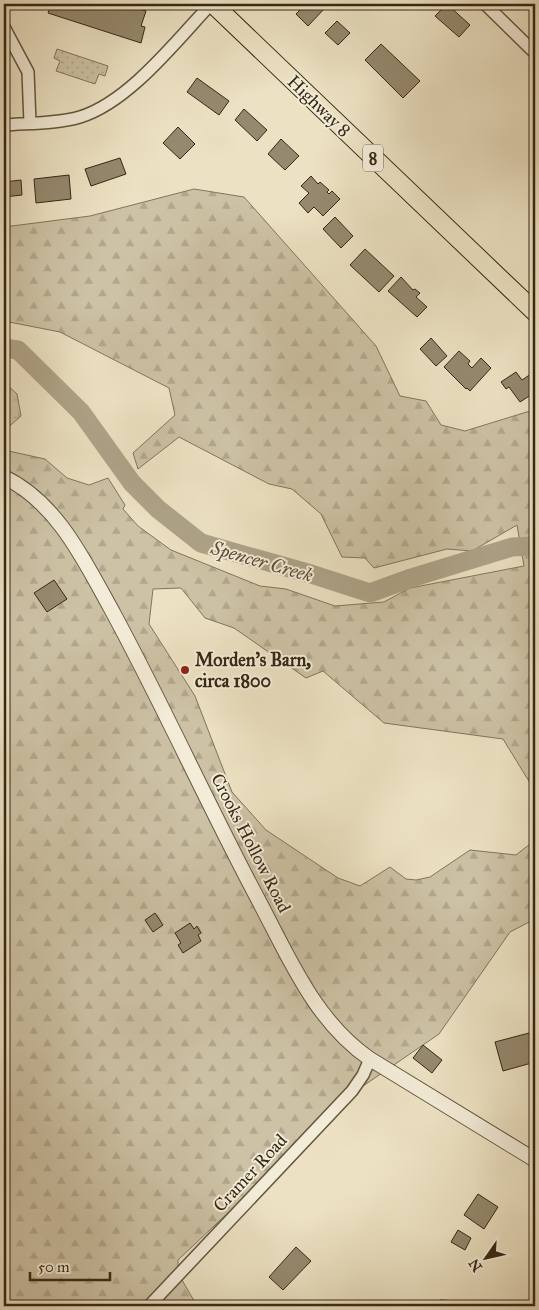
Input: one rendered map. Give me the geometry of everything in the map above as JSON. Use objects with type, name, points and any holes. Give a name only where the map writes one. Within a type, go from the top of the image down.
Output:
[{"type":"main road","name":"Highway 8","points":[[212,4],[535,312]]},
{"type":"street","points":[[4,125],[79,118],[125,94],[212,4]]},
{"type":"street","points":[[485,4],[535,53]]},
{"type":"street","points":[[4,27],[28,72],[30,123]]},
{"type":"street","name":"Crooks Hollow Road","points":[[4,478],[24,488],[45,507],[63,528],[82,558],[141,664],[237,860],[304,984],[336,1030],[348,1043],[370,1059],[535,1160]]},
{"type":"street","name":"Cramer Road","points":[[148,1306],[352,1091],[364,1075],[370,1059]]},
{"type":"green space","points":[[57,49],[108,66],[105,76],[99,74],[95,84],[56,71],[60,61],[54,58]]},
{"type":"green space","points":[[194,189],[244,197],[376,346],[400,396],[426,401],[441,425],[465,431],[530,411],[535,403],[535,791],[503,739],[384,723],[323,671],[306,678],[234,628],[205,618],[181,588],[153,589],[149,624],[195,696],[232,792],[266,830],[338,878],[360,886],[390,867],[406,879],[416,880],[430,877],[470,850],[516,855],[535,840],[535,919],[510,932],[439,1034],[331,1108],[286,1158],[178,1260],[178,1273],[197,1306],[4,1306],[4,450],[45,459],[67,478],[89,485],[108,478],[125,505],[123,509],[138,526],[171,550],[260,586],[286,589],[335,606],[384,602],[410,588],[524,566],[517,525],[472,551],[447,549],[374,568],[365,558],[342,557],[321,514],[292,489],[269,484],[179,437],[138,469],[133,453],[175,415],[169,388],[60,332],[4,321],[4,227],[90,216]]},
{"type":"green space","points":[[4,382],[17,394],[21,416],[4,431]]},
{"type":"building","points":[[51,4],[124,4],[146,11],[141,26],[145,27],[141,43],[48,13]]},
{"type":"building","points":[[306,4],[321,4],[325,8],[308,26],[296,14]]},
{"type":"building","points":[[447,4],[470,25],[459,37],[435,16]]},
{"type":"building","points":[[337,21],[350,33],[338,45],[325,33]]},
{"type":"building","points":[[381,44],[420,81],[403,98],[365,60]]},
{"type":"building","points":[[197,78],[229,101],[219,115],[187,92]]},
{"type":"building","points":[[244,109],[267,130],[257,141],[235,120]]},
{"type":"building","points":[[178,127],[195,144],[180,159],[163,143]]},
{"type":"building","points":[[281,139],[299,156],[285,170],[268,154]]},
{"type":"building","points":[[120,158],[126,174],[91,186],[85,169]]},
{"type":"building","points":[[69,175],[71,199],[36,203],[34,179]]},
{"type":"building","points":[[311,176],[318,184],[320,182],[329,190],[327,192],[329,194],[332,191],[340,199],[323,216],[314,207],[308,213],[299,203],[309,193],[301,186]]},
{"type":"building","points":[[21,180],[22,195],[4,197],[4,182]]},
{"type":"building","points":[[335,217],[353,236],[341,248],[323,229]]},
{"type":"building","points":[[365,249],[394,276],[379,292],[350,265]]},
{"type":"building","points":[[401,277],[413,290],[415,289],[420,293],[416,297],[427,307],[417,317],[388,291]]},
{"type":"building","points":[[431,338],[447,356],[436,366],[420,349]]},
{"type":"building","points":[[459,351],[470,361],[468,364],[472,368],[481,358],[491,368],[470,391],[444,367]]},
{"type":"building","points":[[516,372],[522,380],[534,372],[535,374],[535,388],[532,390],[534,393],[520,402],[509,387],[506,389],[501,382]]},
{"type":"building","points":[[54,580],[67,599],[47,612],[34,593]]},
{"type":"building","points":[[155,913],[163,925],[153,932],[145,920]]},
{"type":"building","points":[[190,923],[194,929],[197,926],[201,933],[198,935],[201,941],[183,953],[178,945],[181,943],[175,933]]},
{"type":"building","points":[[529,1033],[535,1062],[503,1071],[495,1042]]},
{"type":"building","points":[[423,1045],[442,1060],[432,1073],[413,1058]]},
{"type":"building","points":[[478,1194],[498,1207],[484,1229],[464,1215]]},
{"type":"building","points":[[458,1230],[471,1238],[465,1250],[451,1242]]},
{"type":"building","points":[[296,1247],[311,1261],[283,1290],[269,1277]]},
{"type":"building","points":[[440,1300],[459,1301],[458,1306],[439,1306]]},
{"type":"waterway","name":"Spencer Creek","points":[[4,348],[18,350],[81,412],[132,483],[158,509],[201,543],[370,593],[411,578],[512,547],[535,546]]},
{"type":"place","name":"Morden's Barn, circa 1800","points":[[185,670]]}]
